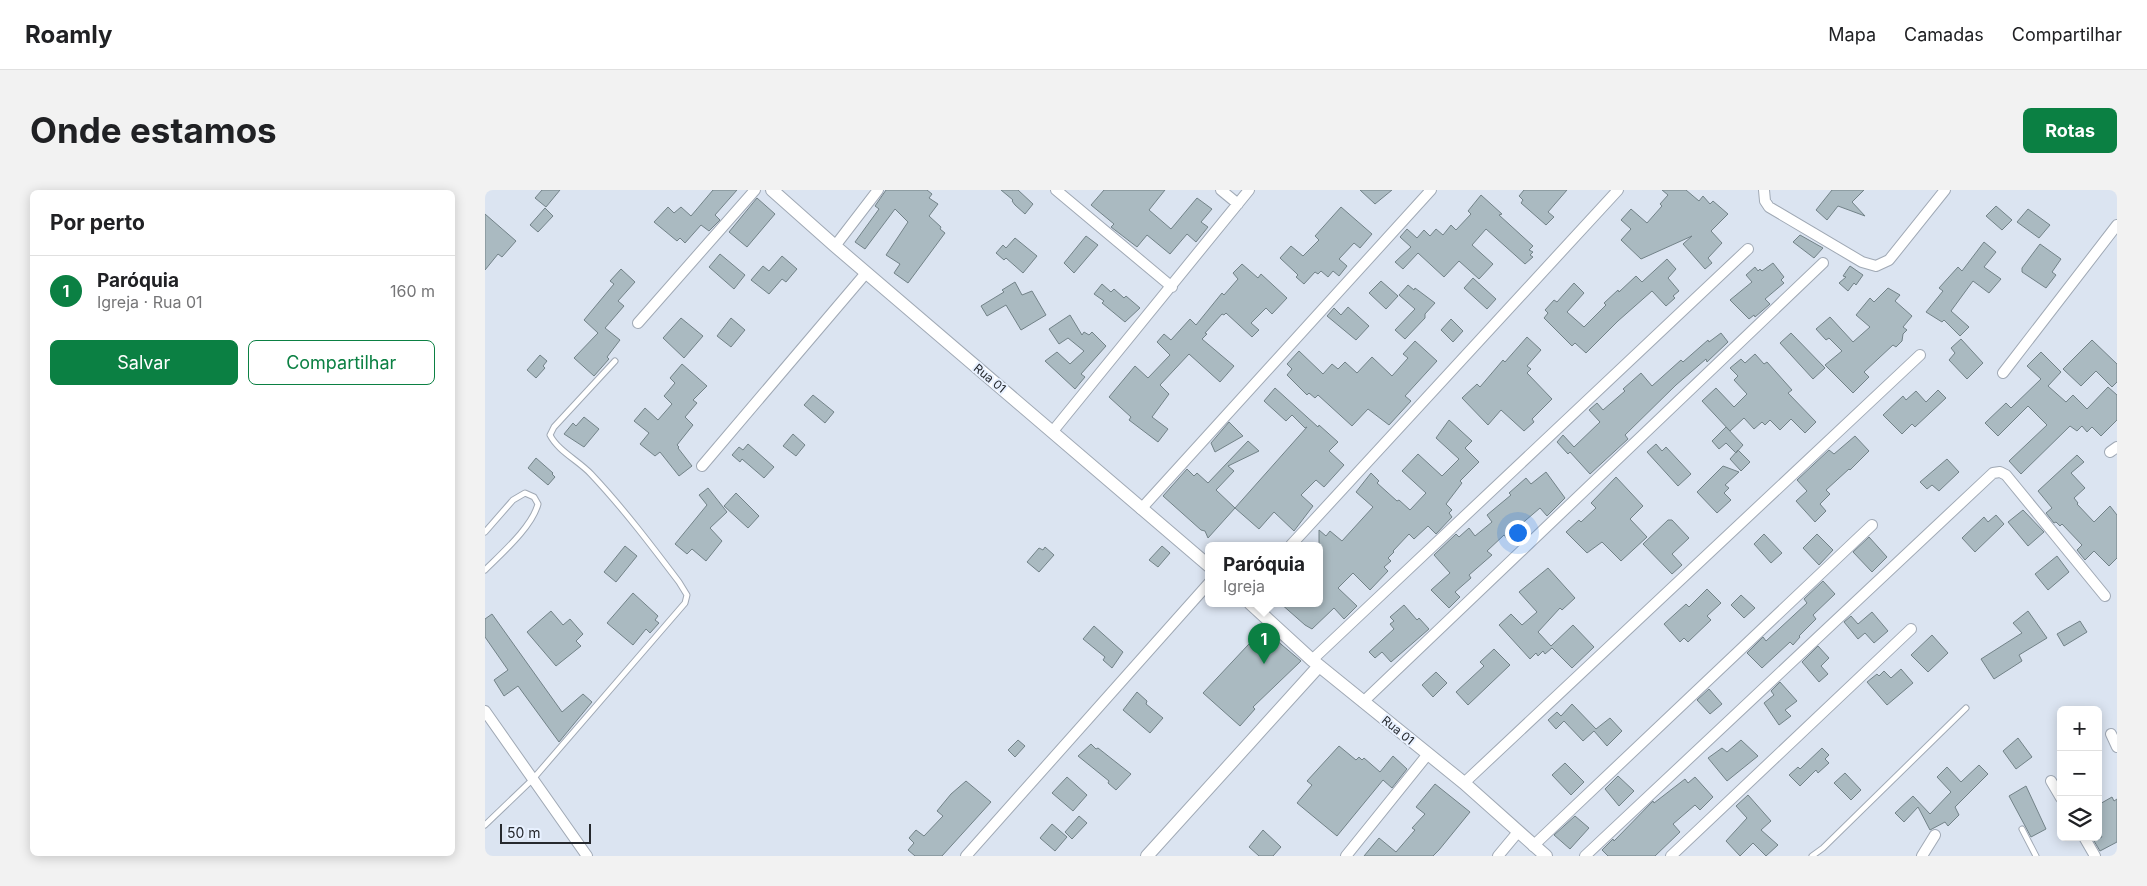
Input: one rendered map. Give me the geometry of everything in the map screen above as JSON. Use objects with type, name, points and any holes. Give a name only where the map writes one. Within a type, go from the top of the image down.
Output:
[{"type":"street","points":[[638,323],[755,190]]},
{"type":"street","name":"Rua 01","points":[[772,190],[1205,563]]},
{"type":"street","points":[[835,246],[878,190]]},
{"type":"street","points":[[1055,190],[1173,287]]},
{"type":"street","points":[[1221,190],[1238,204]]},
{"type":"street","points":[[1053,431],[1173,287],[1249,190]]},
{"type":"street","points":[[1141,509],[1431,190]]},
{"type":"street","points":[[1294,542],[1618,190]]},
{"type":"street","points":[[1764,190],[1765,201],[1769,207],[1861,262],[1876,266],[1889,260],[1945,190]]},
{"type":"street","points":[[2003,373],[2117,225]]},
{"type":"street","points":[[1147,856],[1316,663],[1748,250]]},
{"type":"street","points":[[1363,702],[1823,263]]},
{"type":"street","points":[[702,466],[866,272]]},
{"type":"street","points":[[1464,783],[1920,355]]},
{"type":"street","points":[[1585,856],[1993,473],[2000,472],[2006,475],[2105,596]]},
{"type":"street","points":[[1533,846],[1872,525]]},
{"type":"street","points":[[966,856],[1205,587]]},
{"type":"street","name":"Rua 01","points":[[1254,607],[1316,663],[1464,783],[1546,856]]},
{"type":"street","points":[[1671,856],[1911,629]]},
{"type":"street","points":[[485,711],[587,856]]},
{"type":"street","points":[[2111,734],[2117,747]]},
{"type":"street","points":[[1346,856],[1428,754]]},
{"type":"street","points":[[2051,781],[2060,796]]},
{"type":"street","points":[[1498,856],[1518,832]]},
{"type":"street","points":[[1921,856],[1935,835]]},
{"type":"street","points":[[2086,841],[2095,856]]},
{"type":"lane","points":[[485,825],[533,779],[685,603],[687,595],[674,574],[615,500],[583,465],[553,441],[550,435],[554,427],[615,361]]},
{"type":"lane","points":[[485,532],[513,500],[525,493],[534,497],[538,504],[525,528],[485,570]]},
{"type":"lane","points":[[1812,856],[1823,848],[1966,708]]},
{"type":"lane","points":[[2021,829],[2036,856]]},
{"type":"building","points":[[542,190],[560,190],[546,207],[535,198]]},
{"type":"building","points":[[713,190],[737,190],[715,215],[720,220],[709,231],[701,225],[685,243],[680,238],[677,241],[654,222],[668,207],[674,213],[681,207],[691,216]]},
{"type":"building","points":[[886,190],[927,190],[932,194],[929,198],[938,204],[929,216],[945,233],[908,283],[894,273],[900,264],[886,255],[908,222],[895,209],[865,249],[855,242],[879,209],[875,206]]},
{"type":"building","points":[[1001,190],[1018,190],[1033,204],[1025,214]]},
{"type":"building","points":[[1104,190],[1165,190],[1149,210],[1171,229],[1197,198],[1212,209],[1201,222],[1208,227],[1196,242],[1187,234],[1170,254],[1147,235],[1137,247],[1111,227],[1114,224],[1091,205]]},
{"type":"building","points":[[1360,190],[1392,190],[1375,204]]},
{"type":"building","points":[[1524,190],[1567,190],[1548,212],[1554,217],[1546,225],[1521,203],[1523,200],[1519,196]]},
{"type":"building","points":[[1662,190],[1686,190],[1699,201],[1703,196],[1710,204],[1713,201],[1728,214],[1711,231],[1722,243],[1708,258],[1712,263],[1705,269],[1683,244],[1692,236],[1641,259],[1621,240],[1631,229],[1621,220],[1631,209],[1647,223],[1662,206],[1660,204],[1668,195]]},
{"type":"building","points":[[1832,190],[1864,190],[1852,202],[1865,216],[1838,206],[1827,220],[1816,210]]},
{"type":"building","points":[[1481,195],[1502,214],[1499,215],[1533,246],[1529,250],[1533,252],[1530,255],[1533,257],[1525,264],[1486,229],[1472,245],[1493,264],[1479,279],[1459,261],[1444,277],[1418,253],[1403,269],[1395,262],[1411,247],[1400,237],[1407,229],[1417,238],[1424,230],[1430,236],[1436,229],[1443,235],[1451,225],[1456,230],[1471,214],[1468,211]]},
{"type":"building","points":[[757,198],[775,214],[747,247],[729,232]]},
{"type":"building","points":[[1996,206],[2012,220],[2002,230],[1986,216]]},
{"type":"building","points":[[1341,207],[1372,234],[1360,248],[1354,243],[1339,259],[1347,266],[1339,276],[1333,271],[1328,277],[1321,271],[1318,274],[1315,272],[1304,284],[1296,277],[1298,275],[1280,258],[1291,246],[1303,256],[1319,240],[1315,236]]},
{"type":"building","points":[[545,208],[553,216],[538,232],[530,225]]},
{"type":"building","points":[[2028,209],[2050,225],[2039,238],[2017,222]]},
{"type":"building","points":[[485,214],[516,241],[502,257],[498,254],[485,270]]},
{"type":"building","points":[[1800,235],[1823,248],[1814,258],[1793,242]]},
{"type":"building","points":[[1086,236],[1098,245],[1074,273],[1064,263]]},
{"type":"building","points":[[1015,238],[1037,256],[1023,273],[1006,258],[1004,260],[996,253],[1003,245],[1006,248]]},
{"type":"building","points":[[1984,242],[1996,252],[1984,267],[2001,279],[1989,293],[1973,281],[1951,311],[1969,327],[1960,336],[1944,320],[1942,322],[1926,312],[1943,291],[1939,288],[1958,267],[1962,271]]},
{"type":"building","points":[[2040,244],[2061,259],[2052,272],[2056,275],[2046,288],[2022,272],[2022,268]]},
{"type":"building","points":[[720,254],[745,275],[734,289],[709,267]]},
{"type":"building","points":[[782,256],[797,269],[786,282],[782,279],[769,294],[751,280],[763,266],[769,271]]},
{"type":"building","points":[[1667,259],[1676,269],[1668,278],[1679,291],[1673,296],[1675,298],[1666,306],[1652,291],[1586,353],[1575,343],[1572,346],[1544,318],[1548,313],[1545,310],[1554,300],[1557,302],[1574,283],[1584,293],[1567,312],[1584,327],[1606,305],[1604,303],[1618,290],[1619,292],[1636,276],[1642,282]]},
{"type":"building","points":[[1773,263],[1784,277],[1781,280],[1784,283],[1765,299],[1770,304],[1755,317],[1754,315],[1749,319],[1730,300],[1752,282],[1746,275],[1755,267],[1758,271],[1760,269],[1762,271]]},
{"type":"building","points":[[1242,264],[1258,278],[1261,274],[1287,298],[1272,314],[1266,308],[1251,323],[1259,330],[1252,337],[1226,313],[1222,314],[1202,339],[1234,366],[1220,382],[1189,354],[1160,385],[1169,394],[1152,417],[1168,429],[1158,442],[1129,420],[1131,417],[1109,397],[1135,366],[1148,378],[1170,355],[1157,342],[1164,334],[1171,340],[1190,319],[1196,325],[1222,293],[1224,295],[1238,279],[1233,273]]},
{"type":"building","points":[[1850,266],[1863,275],[1856,285],[1854,283],[1848,291],[1839,283],[1846,277],[1843,276]]},
{"type":"building","points":[[621,269],[635,282],[618,301],[624,306],[605,328],[620,340],[607,357],[609,359],[594,376],[574,358],[598,333],[584,320],[614,284],[610,281]]},
{"type":"building","points":[[1473,278],[1496,299],[1487,309],[1464,288]]},
{"type":"building","points":[[1381,281],[1398,296],[1386,309],[1369,293]]},
{"type":"building","points":[[1015,282],[1022,295],[1032,291],[1046,315],[1021,330],[1006,305],[987,316],[981,306],[1004,292],[1002,290]]},
{"type":"building","points":[[1102,284],[1111,292],[1114,289],[1124,298],[1126,296],[1140,308],[1125,322],[1102,303],[1104,301],[1094,294]]},
{"type":"building","points":[[1408,285],[1435,303],[1425,314],[1425,318],[1405,339],[1395,330],[1415,309],[1399,295]]},
{"type":"building","points":[[1888,288],[1900,295],[1895,301],[1912,316],[1903,327],[1907,330],[1903,334],[1902,341],[1896,347],[1893,345],[1864,372],[1869,377],[1853,393],[1825,365],[1842,351],[1829,338],[1826,340],[1816,329],[1830,317],[1853,342],[1870,327],[1856,315],[1870,298],[1874,302]]},
{"type":"building","points":[[1348,307],[1369,326],[1356,340],[1327,316],[1334,308],[1341,315]]},
{"type":"building","points":[[1070,315],[1082,335],[1084,332],[1089,335],[1092,332],[1106,346],[1081,374],[1085,377],[1075,389],[1045,361],[1057,352],[1070,364],[1084,351],[1068,338],[1059,344],[1049,329]]},
{"type":"building","points":[[681,318],[703,336],[684,358],[663,338]]},
{"type":"building","points":[[731,318],[745,330],[731,347],[717,336]]},
{"type":"building","points":[[1451,319],[1463,331],[1453,342],[1441,330]]},
{"type":"building","points":[[1721,333],[1728,342],[1707,362],[1706,359],[1676,385],[1625,435],[1628,439],[1590,474],[1570,452],[1568,454],[1557,442],[1563,435],[1574,447],[1600,422],[1589,410],[1597,403],[1603,410],[1625,391],[1623,389],[1641,373],[1652,386],[1681,360],[1683,362],[1708,340],[1709,342]]},
{"type":"building","points":[[1791,333],[1825,368],[1813,379],[1780,343]]},
{"type":"building","points":[[1527,337],[1541,350],[1527,366],[1531,369],[1527,373],[1552,399],[1532,419],[1534,422],[1524,431],[1501,410],[1488,425],[1462,398],[1477,384],[1480,387],[1503,360],[1505,362]]},
{"type":"building","points":[[1961,339],[1983,363],[1967,379],[1949,360],[1955,353],[1951,348]]},
{"type":"building","points":[[2092,340],[2117,364],[2117,382],[2112,387],[2096,371],[2081,386],[2063,369]]},
{"type":"building","points":[[1415,341],[1437,361],[1405,396],[1411,401],[1389,425],[1368,409],[1352,426],[1318,395],[1315,398],[1309,393],[1307,395],[1287,375],[1292,369],[1287,364],[1299,351],[1323,374],[1332,364],[1338,369],[1345,362],[1357,373],[1372,357],[1392,376],[1408,358],[1403,354]]},
{"type":"building","points":[[2041,352],[2061,372],[2048,386],[2066,402],[2073,395],[2087,409],[2108,387],[2117,395],[2117,420],[2101,436],[2092,427],[2087,432],[2082,426],[2077,431],[2070,426],[2021,474],[2009,461],[2047,425],[2028,406],[1998,436],[1985,423],[2006,403],[2011,408],[2041,379],[2027,366]]},
{"type":"building","points":[[1755,354],[1764,364],[1767,362],[1792,390],[1788,393],[1816,422],[1805,433],[1791,419],[1780,430],[1770,420],[1765,425],[1762,422],[1754,429],[1744,418],[1730,431],[1702,401],[1716,388],[1734,407],[1747,394],[1734,380],[1738,376],[1730,368],[1741,359],[1745,363]]},
{"type":"building","points":[[540,355],[547,361],[543,366],[545,368],[536,378],[527,370]]},
{"type":"building","points":[[682,364],[707,386],[693,400],[697,403],[685,417],[693,425],[677,445],[692,466],[679,476],[660,452],[655,456],[640,444],[649,433],[634,421],[645,408],[658,420],[672,404],[664,396],[675,383],[670,378]]},
{"type":"building","points":[[1275,388],[1318,427],[1319,425],[1338,442],[1329,451],[1344,465],[1324,487],[1316,480],[1301,495],[1313,506],[1294,531],[1274,512],[1259,529],[1235,508],[1307,427],[1305,428],[1292,415],[1286,421],[1264,401]]},
{"type":"building","points":[[1938,390],[1946,398],[1915,427],[1912,424],[1902,434],[1883,415],[1903,396],[1906,400],[1916,391],[1926,402]]},
{"type":"building","points":[[813,395],[834,412],[825,423],[804,405]]},
{"type":"building","points":[[584,417],[599,429],[584,447],[564,434],[573,423],[576,426]]},
{"type":"building","points":[[1449,420],[1472,441],[1465,448],[1479,462],[1460,481],[1462,483],[1446,504],[1452,510],[1449,513],[1452,517],[1436,534],[1428,526],[1414,539],[1409,534],[1388,558],[1391,561],[1384,567],[1388,571],[1370,590],[1353,573],[1338,588],[1357,606],[1344,619],[1334,608],[1312,629],[1305,625],[1285,607],[1323,607],[1323,542],[1319,542],[1319,530],[1326,536],[1330,531],[1342,541],[1373,507],[1356,492],[1371,473],[1379,481],[1377,483],[1410,510],[1426,493],[1402,471],[1418,454],[1442,476],[1459,459],[1436,438]]},
{"type":"building","points":[[1229,422],[1243,436],[1215,452],[1211,443]]},
{"type":"building","points":[[1726,427],[1743,445],[1736,453],[1726,443],[1719,449],[1712,441]]},
{"type":"building","points":[[793,434],[805,445],[796,456],[783,446]]},
{"type":"building","points":[[1855,436],[1869,451],[1826,490],[1830,494],[1820,504],[1826,511],[1815,522],[1796,501],[1807,491],[1797,480],[1829,450],[1834,454]]},
{"type":"building","points":[[1248,441],[1259,451],[1228,466],[1234,471],[1216,490],[1235,508],[1208,538],[1205,531],[1201,530],[1163,496],[1187,469],[1194,476],[1197,473],[1208,483]]},
{"type":"building","points":[[748,444],[774,467],[764,478],[742,459],[740,462],[732,455],[739,447],[743,450]]},
{"type":"building","points":[[1656,444],[1662,451],[1666,447],[1691,474],[1678,486],[1647,452]]},
{"type":"building","points":[[1738,450],[1750,462],[1741,471],[1730,459]]},
{"type":"building","points":[[2077,455],[2084,462],[2071,473],[2085,488],[2074,498],[2077,504],[2094,522],[2110,506],[2117,515],[2117,558],[2109,566],[2094,551],[2085,560],[2077,550],[2082,545],[2062,524],[2060,526],[2056,522],[2054,523],[2046,513],[2052,508],[2038,491]]},
{"type":"building","points":[[536,458],[555,477],[548,485],[528,468]]},
{"type":"building","points":[[1947,459],[1959,472],[1939,491],[1932,485],[1927,489],[1920,482]]},
{"type":"building","points":[[1723,466],[1739,472],[1725,485],[1729,488],[1724,493],[1731,500],[1717,513],[1697,492]]},
{"type":"building","points":[[1546,472],[1565,498],[1547,516],[1540,508],[1519,526],[1520,530],[1508,540],[1504,535],[1487,551],[1492,555],[1469,575],[1471,578],[1455,592],[1460,597],[1449,608],[1431,590],[1450,573],[1434,555],[1456,534],[1459,537],[1469,528],[1475,536],[1492,522],[1487,515],[1511,495],[1509,493],[1526,478],[1531,484]]},
{"type":"building","points":[[1616,477],[1643,506],[1630,519],[1647,537],[1621,561],[1602,542],[1587,553],[1566,532],[1579,520],[1581,522],[1596,508],[1591,503]]},
{"type":"building","points":[[708,488],[727,512],[710,528],[722,541],[706,561],[692,549],[687,554],[675,544],[707,505],[699,495]]},
{"type":"building","points":[[736,493],[759,516],[748,528],[724,506]]},
{"type":"building","points":[[2023,510],[2044,532],[2028,546],[2008,522]]},
{"type":"building","points":[[1996,515],[2004,524],[1975,552],[1962,538],[1984,517],[1988,522]]},
{"type":"building","points":[[1668,520],[1672,520],[1689,538],[1672,554],[1682,565],[1672,574],[1643,544]]},
{"type":"building","points":[[1764,534],[1782,553],[1771,563],[1754,544]]},
{"type":"building","points":[[1817,534],[1833,550],[1819,565],[1803,548]]},
{"type":"building","points":[[1869,537],[1887,557],[1872,572],[1853,552]]},
{"type":"building","points":[[625,546],[637,556],[616,582],[604,572]]},
{"type":"building","points":[[1162,546],[1170,553],[1158,567],[1149,560]]},
{"type":"building","points":[[1045,547],[1054,555],[1039,572],[1027,562],[1039,548],[1043,550]]},
{"type":"building","points":[[2057,556],[2069,572],[2048,590],[2035,574]]},
{"type":"building","points":[[1548,568],[1575,598],[1562,610],[1560,608],[1538,632],[1551,646],[1573,625],[1594,647],[1572,668],[1552,648],[1545,654],[1543,651],[1538,656],[1536,653],[1530,659],[1499,625],[1511,614],[1522,625],[1537,612],[1519,592]]},
{"type":"building","points":[[1823,581],[1835,594],[1813,615],[1816,619],[1793,645],[1790,642],[1762,668],[1747,653],[1763,637],[1766,641],[1807,603],[1804,599]]},
{"type":"building","points":[[1707,589],[1721,603],[1707,616],[1711,620],[1688,642],[1684,638],[1680,642],[1664,624],[1686,604],[1689,607]]},
{"type":"building","points":[[633,593],[658,616],[655,620],[659,623],[650,633],[646,629],[633,645],[607,623]]},
{"type":"building","points":[[1741,595],[1755,608],[1744,618],[1731,605]]},
{"type":"building","points":[[1404,605],[1417,620],[1419,618],[1429,629],[1391,662],[1382,652],[1375,658],[1369,652],[1394,629],[1390,624],[1394,621],[1390,617]]},
{"type":"building","points":[[551,611],[563,625],[570,619],[583,634],[576,641],[581,646],[556,666],[527,632]]},
{"type":"building","points":[[2028,611],[2047,638],[2019,655],[2022,661],[1994,679],[1981,659],[2022,633],[2013,623]]},
{"type":"building","points":[[1872,612],[1888,631],[1874,643],[1865,633],[1858,639],[1844,622],[1851,616],[1858,624]]},
{"type":"building","points":[[492,614],[562,712],[583,694],[592,702],[559,742],[518,686],[504,696],[494,680],[508,670],[485,637],[485,619]]},
{"type":"building","points":[[2080,621],[2087,632],[2064,646],[2057,634]]},
{"type":"building","points":[[1094,626],[1123,652],[1112,668],[1103,660],[1105,657],[1083,639]]},
{"type":"building","points":[[1263,629],[1301,661],[1253,707],[1255,709],[1240,726],[1203,693]]},
{"type":"building","points":[[1932,635],[1948,653],[1928,672],[1911,655]]},
{"type":"building","points":[[1818,646],[1829,658],[1821,666],[1828,674],[1819,682],[1802,662]]},
{"type":"building","points":[[1494,649],[1510,665],[1468,705],[1456,692],[1484,666],[1480,662]]},
{"type":"building","points":[[1901,669],[1913,683],[1887,705],[1867,682],[1884,671],[1891,678]]},
{"type":"building","points":[[1436,672],[1447,683],[1433,697],[1422,685]]},
{"type":"building","points":[[1780,682],[1797,701],[1785,710],[1791,716],[1779,725],[1764,703],[1774,695],[1771,691]]},
{"type":"building","points":[[1709,689],[1722,704],[1710,714],[1697,700]]},
{"type":"building","points":[[1137,692],[1147,701],[1146,704],[1163,718],[1150,733],[1123,710]]},
{"type":"building","points":[[1572,704],[1596,729],[1610,718],[1622,731],[1607,746],[1594,731],[1583,741],[1564,721],[1556,729],[1548,720],[1557,712],[1561,716]]},
{"type":"building","points":[[2018,738],[2032,757],[2016,769],[2003,751]]},
{"type":"building","points":[[1018,740],[1025,746],[1015,757],[1008,750]]},
{"type":"building","points":[[1741,740],[1758,756],[1727,781],[1708,758],[1722,748],[1727,752]]},
{"type":"building","points":[[1091,744],[1131,774],[1116,790],[1108,783],[1109,781],[1078,756]]},
{"type":"building","points":[[1339,746],[1356,760],[1359,757],[1362,760],[1364,758],[1380,772],[1393,756],[1407,769],[1392,788],[1383,780],[1337,836],[1297,803],[1312,785],[1307,781]]},
{"type":"building","points":[[1822,748],[1829,755],[1825,759],[1829,763],[1818,773],[1816,770],[1800,786],[1789,775],[1798,767],[1800,769]]},
{"type":"building","points":[[1565,763],[1584,782],[1571,795],[1552,775]]},
{"type":"building","points":[[1979,765],[1988,774],[1955,807],[1959,815],[1948,826],[1945,822],[1930,830],[1918,807],[1904,822],[1895,813],[1913,796],[1930,814],[1951,792],[1937,777],[1947,767],[1961,782]]},
{"type":"building","points":[[1845,773],[1861,790],[1851,800],[1834,783]]},
{"type":"building","points":[[1618,776],[1634,791],[1619,806],[1605,789]]},
{"type":"building","points":[[1067,777],[1087,795],[1073,811],[1052,793]]},
{"type":"building","points":[[1695,777],[1713,797],[1700,810],[1695,805],[1673,824],[1680,832],[1655,856],[1608,856],[1602,850],[1613,839],[1614,841],[1653,801],[1654,803],[1685,779],[1688,783]]},
{"type":"building","points":[[966,781],[991,802],[942,856],[915,856],[908,850],[914,843],[909,838],[916,830],[924,836],[943,816],[937,811],[951,794]]},
{"type":"building","points":[[1435,784],[1470,812],[1439,850],[1433,856],[1364,856],[1379,838],[1396,852],[1415,830],[1412,828],[1425,814],[1416,807]]},
{"type":"building","points":[[2026,786],[2046,829],[2031,837],[2009,796]]},
{"type":"building","points":[[1748,795],[1771,821],[1761,830],[1778,845],[1766,856],[1753,843],[1740,856],[1726,841],[1747,818],[1736,806]]},
{"type":"building","points":[[2112,797],[2114,801],[2117,799],[2117,842],[2100,851],[2094,841],[2102,841],[2102,803]]},
{"type":"building","points":[[1079,816],[1087,823],[1072,839],[1065,832]]},
{"type":"building","points":[[1575,816],[1589,828],[1570,849],[1554,835]]},
{"type":"building","points":[[1052,824],[1067,837],[1055,851],[1040,838]]},
{"type":"building","points":[[1263,830],[1281,847],[1273,856],[1259,856],[1249,847]]},
{"type":"place","name":"Paróquia","points":[[1264,664]]}]
